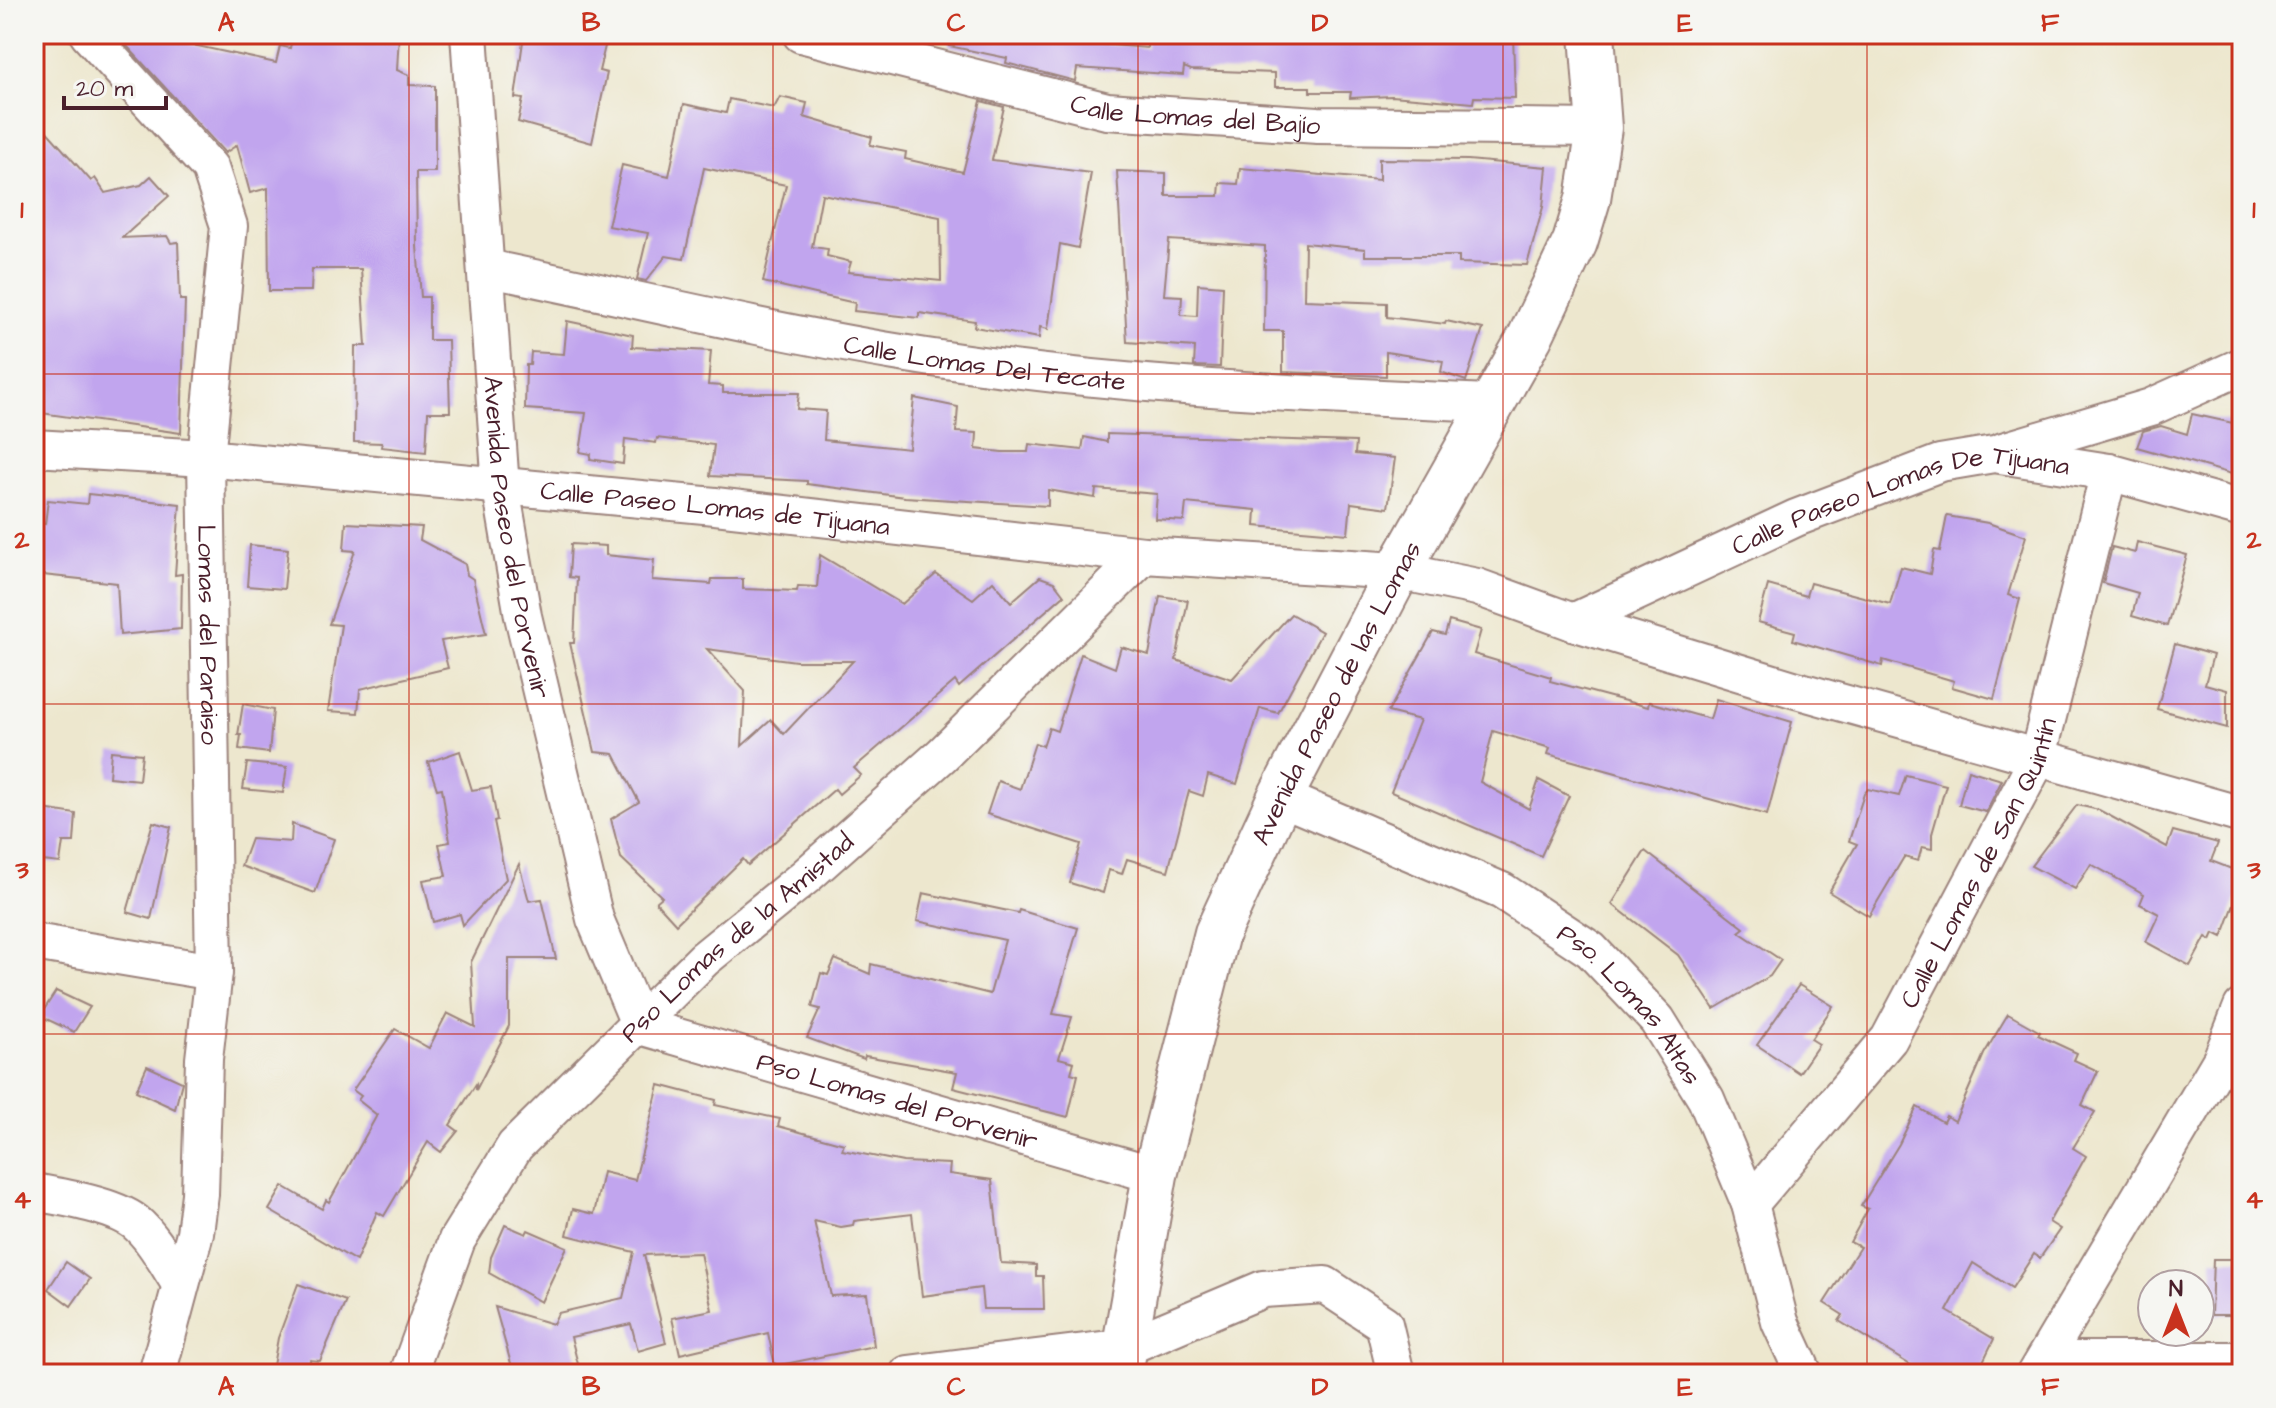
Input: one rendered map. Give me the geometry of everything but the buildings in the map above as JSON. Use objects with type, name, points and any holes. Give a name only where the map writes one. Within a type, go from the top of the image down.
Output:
[{"type":"street","name":"Lomas del Paraiso","points":[[88,34],[210,168],[229,226],[206,458],[214,972],[204,1059],[200,1194],[195,1233],[179,1282],[157,1374]]},
{"type":"street","name":"Avenida Paseo del Porvenir","points":[[469,34],[501,488],[523,616],[595,919],[640,1026]]},
{"type":"street","name":"Calle Lomas del Bajío","points":[[801,34],[1107,111],[1318,125],[1599,128]]},
{"type":"street","name":"Avenida Paseo de las Lomas","points":[[1123,1360],[1155,1175],[1217,933],[1280,797],[1398,571],[1490,403],[1530,337],[1575,242],[1588,199],[1599,128],[1592,34]]},
{"type":"street","name":"Calle Lomas Del Tecate","points":[[486,268],[895,352],[1107,378],[1313,395],[1490,403]]},
{"type":"street","points":[[1994,454],[2151,407],[2242,366]]},
{"type":"street","name":"Calle Paseo Lomas de Tijuana","points":[[34,448],[206,458],[715,506],[1144,555],[1398,571]]},
{"type":"street","name":"Calle Paseo Lomas De Tijuana","points":[[1573,622],[1796,518],[1940,463],[1994,454],[2109,472],[2242,509]]},
{"type":"street","name":"Calle Lomas de San Quintín","points":[[1750,1204],[1889,1039],[2037,760],[2109,472]]},
{"type":"street","name":"Pso Lomas de la Amistad","points":[[408,1374],[457,1240],[515,1146],[594,1064],[640,1026],[704,959],[806,876],[942,755],[1144,555]]},
{"type":"street","points":[[1398,571],[1477,587],[1573,622],[2037,760],[2242,815]]},
{"type":"street","name":"Pso. Lomas Altas","points":[[1280,797],[1502,891],[1591,950],[1657,1020],[1706,1099],[1750,1204],[1780,1322],[1804,1374]]},
{"type":"street","points":[[34,942],[214,972]]},
{"type":"street","points":[[2040,1367],[2231,1060],[2242,1007]]},
{"type":"street","name":"Pso Lomas del Porvenir","points":[[640,1026],[1155,1175]]},
{"type":"street","points":[[34,1192],[74,1199],[132,1220],[148,1235],[179,1282]]},
{"type":"street","points":[[908,1374],[1123,1360],[1263,1289],[1325,1285],[1384,1324],[1396,1374]]},
{"type":"street","points":[[2040,1367],[2242,1360]]}]
